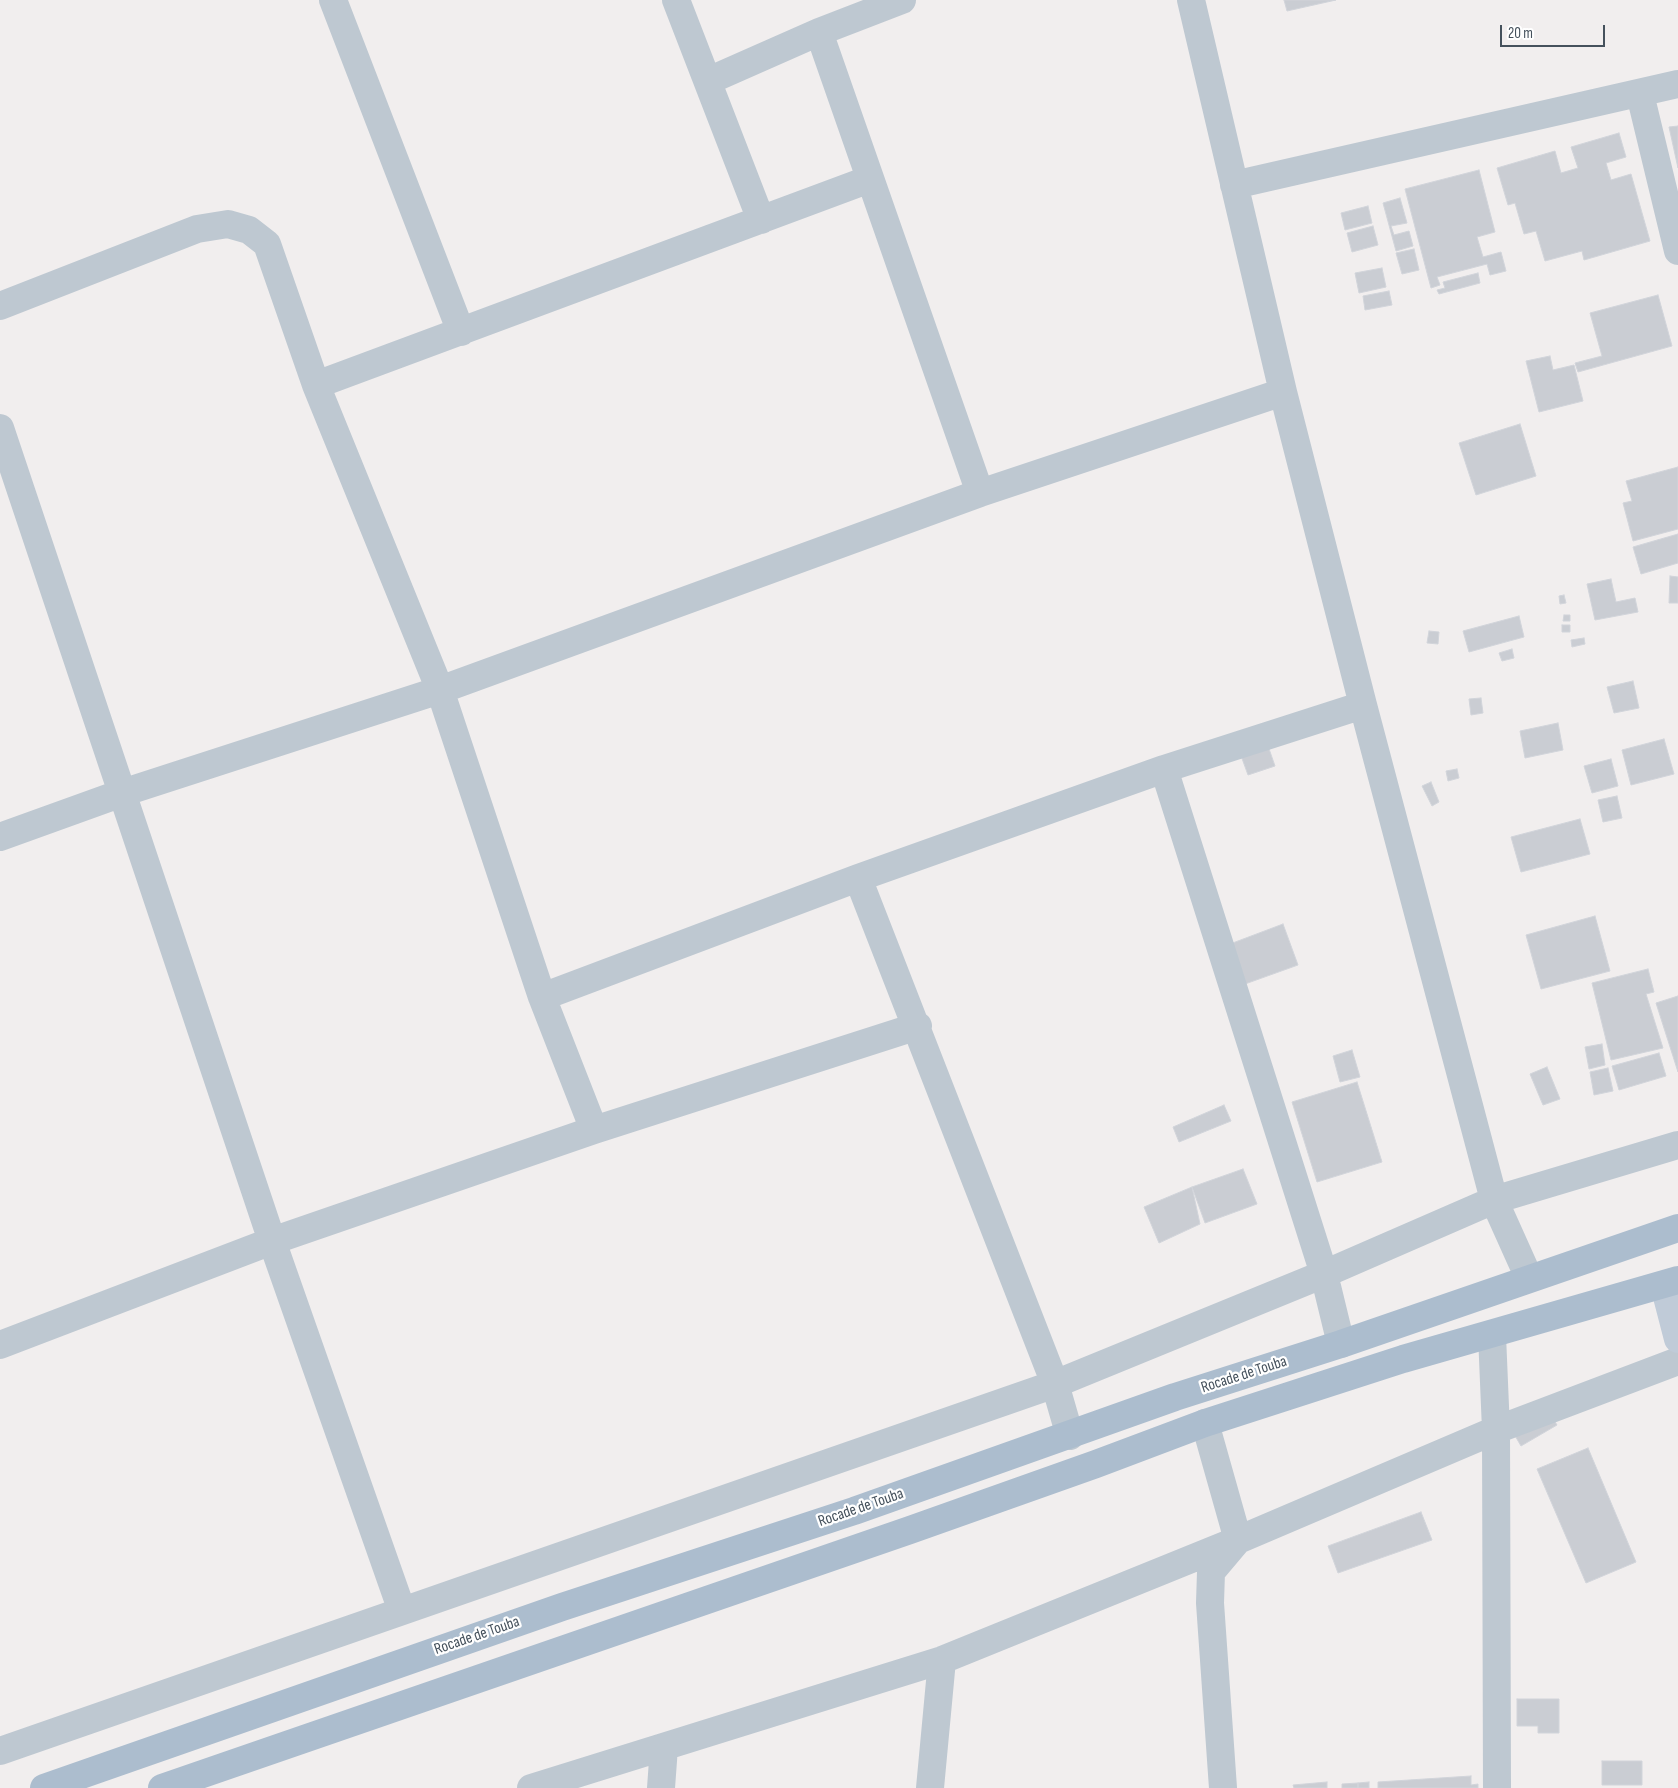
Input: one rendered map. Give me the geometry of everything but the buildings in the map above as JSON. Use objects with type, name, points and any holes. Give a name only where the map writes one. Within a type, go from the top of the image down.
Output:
[{"type":"main road","name":"Rocade de Touba","points":[[44,1788],[562,1607],[854,1511],[1070,1436],[1175,1397],[1341,1344],[1528,1278],[1678,1228]]},
{"type":"main road","name":"Rocade de Touba","points":[[162,1788],[910,1530],[1205,1423],[1403,1359],[1492,1335],[1671,1282]]},
{"type":"street","points":[[333,0],[461,332]]},
{"type":"street","points":[[676,0],[761,220]]},
{"type":"street","points":[[708,81],[819,32],[902,0]]},
{"type":"street","points":[[1191,0],[1282,392],[1363,705],[1494,1200],[1528,1278]]},
{"type":"street","points":[[819,32],[980,493]]},
{"type":"street","points":[[1234,185],[1678,84]]},
{"type":"street","points":[[1640,94],[1678,251]]},
{"type":"street","points":[[316,384],[461,332],[870,179]]},
{"type":"street","points":[[0,306],[197,229],[228,224],[249,230],[267,244],[316,384],[440,690],[542,997],[594,1130]]},
{"type":"street","points":[[0,837],[122,793],[440,690],[980,493],[1282,392]]},
{"type":"street","points":[[0,428],[272,1240],[402,1611]]},
{"type":"street","points":[[542,997],[858,878],[1164,769],[1363,705]]},
{"type":"street","points":[[1164,769],[1324,1274],[1341,1344]]},
{"type":"street","points":[[858,878],[918,1026],[1056,1384],[1070,1436]]},
{"type":"street","points":[[0,1345],[272,1240],[594,1130],[918,1026]]},
{"type":"street","points":[[0,1751],[1056,1384],[1324,1274],[1494,1200],[1678,1145]]},
{"type":"street","points":[[1671,1282],[1678,1339]]},
{"type":"street","points":[[1492,1335],[1496,1430],[1497,1788]]},
{"type":"street","points":[[531,1788],[942,1660],[1238,1540],[1496,1430],[1678,1361]]},
{"type":"street","points":[[1205,1423],[1238,1540]]},
{"type":"street","points":[[1223,1788],[1210,1603],[1212,1572],[1238,1540]]},
{"type":"street","points":[[930,1788],[942,1660]]},
{"type":"street","points":[[662,1788],[664,1747]]}]
